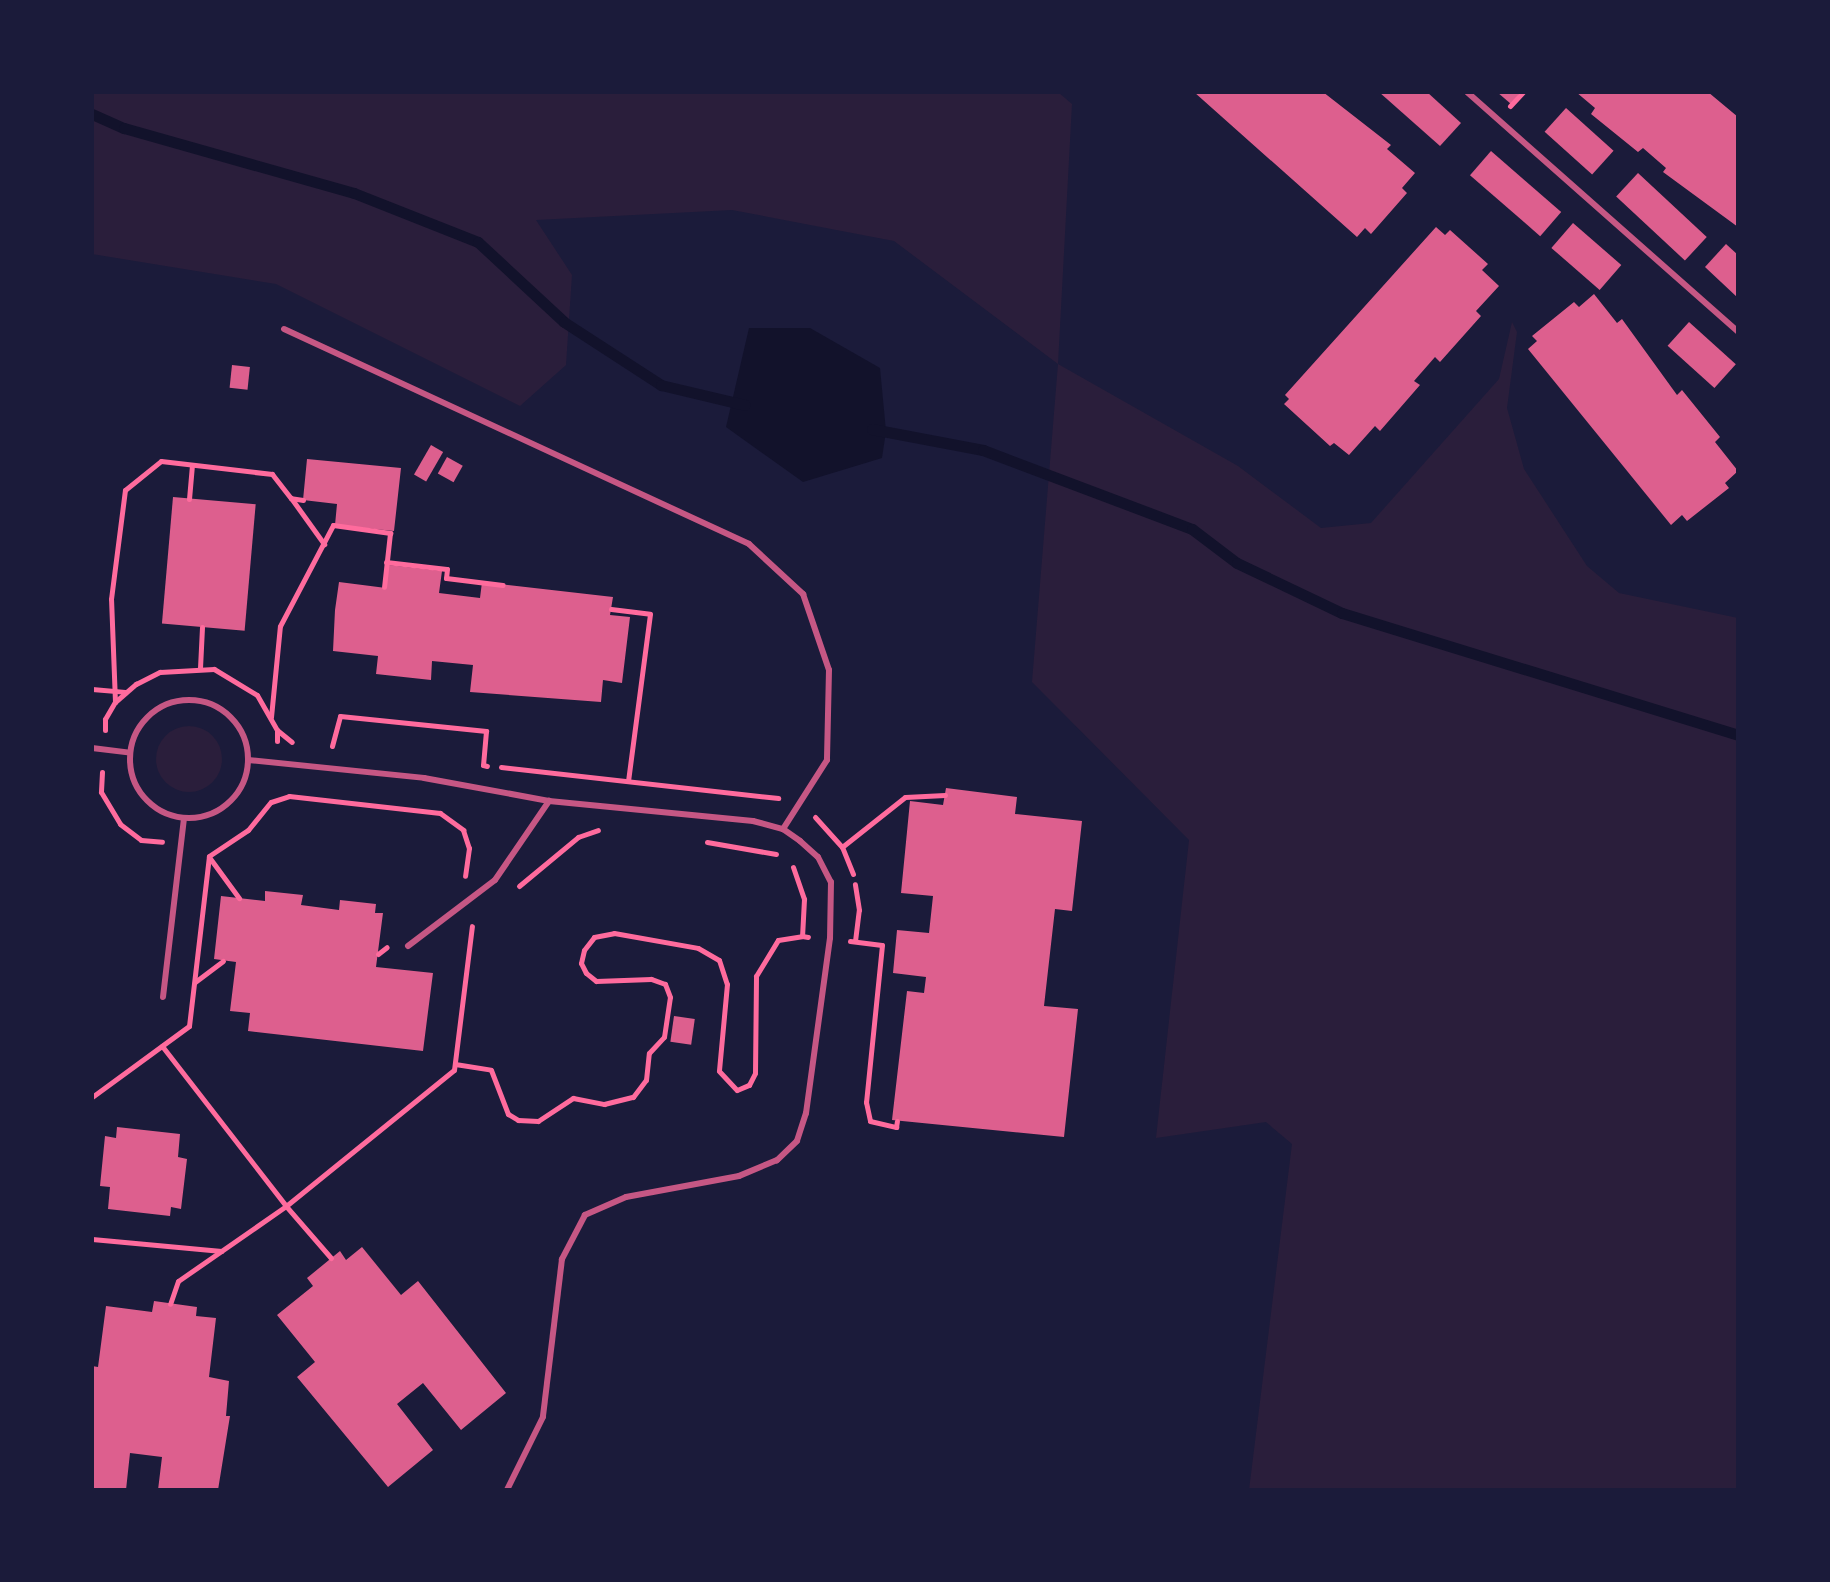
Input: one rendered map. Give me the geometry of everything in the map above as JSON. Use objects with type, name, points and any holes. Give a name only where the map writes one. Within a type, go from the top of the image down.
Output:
[{"type":"lane","points":[[1467,92],[1738,332]]},
{"type":"lane","points":[[284,329],[735,537],[760,554],[803,594],[829,670],[827,760],[783,829]]},
{"type":"lane","points":[[192,700],[228,714],[243,735],[248,760],[241,787],[223,807],[184,818],[161,812],[143,797],[132,776],[130,753],[138,728],[155,710],[192,700]]},
{"type":"lane","points":[[92,748],[130,753]]},
{"type":"lane","points":[[248,760],[424,778],[549,801],[753,821],[783,829],[818,857],[831,882],[830,938],[806,1113],[797,1141],[777,1160],[739,1176],[626,1197],[585,1215],[562,1259],[543,1417],[507,1490]]},
{"type":"lane","points":[[408,946],[495,880],[549,801]]},
{"type":"lane","points":[[163,997],[184,818]]},
{"type":"path","points":[[115,702],[111,599],[125,490],[161,461],[272,474],[324,544]]},
{"type":"path","points":[[189,499],[192,465]]},
{"type":"path","points":[[291,498],[303,500]]},
{"type":"path","points":[[271,718],[280,626],[333,525],[390,533],[384,587]]},
{"type":"path","points":[[386,562],[447,569],[446,578],[503,585]]},
{"type":"path","points":[[611,609],[650,614],[628,781]]},
{"type":"path","points":[[200,668],[202,627]]},
{"type":"path","points":[[223,846],[141,840],[120,824],[101,792],[106,750],[105,719],[115,702],[160,672],[200,668],[238,681],[257,695],[277,730],[291,741],[305,744]]},
{"type":"path","points":[[92,689],[126,692]]},
{"type":"path","points":[[320,747],[332,748],[340,716],[486,731],[483,765],[775,797],[815,817],[842,847],[851,864],[858,898],[855,941]]},
{"type":"path","points":[[92,1097],[189,1026],[209,856],[248,830],[271,802],[277,730]]},
{"type":"path","points":[[842,847],[905,797],[945,795]]},
{"type":"path","points":[[271,802],[289,796],[440,813],[463,830],[469,848],[465,877],[455,888]]},
{"type":"path","points":[[509,895],[578,837],[612,829]]},
{"type":"path","points":[[700,841],[759,848],[791,864],[804,899],[802,936]]},
{"type":"path","points":[[209,856],[239,898]]},
{"type":"path","points":[[170,1304],[178,1281],[286,1206],[448,1077],[455,1064],[469,932],[474,923]]},
{"type":"path","points":[[455,1064],[491,1070],[508,1114],[518,1120],[538,1121],[573,1098],[604,1104],[633,1097],[646,1080],[649,1053],[664,1037],[670,997],[665,984],[651,979],[596,981],[586,973],[581,963],[584,950],[594,937],[614,933],[698,948],[719,960],[727,984],[719,1071],[737,1090],[749,1085],[755,1073],[756,976],[778,940],[802,936],[855,941],[882,945],[867,1111],[870,1121],[896,1127],[897,1121]]},
{"type":"path","points":[[378,954],[399,937]]},
{"type":"path","points":[[194,983],[223,961]]},
{"type":"path","points":[[162,1046],[286,1206],[331,1258]]},
{"type":"path","points":[[92,1239],[222,1251]]},
{"type":"shaded area","points":[[92,92],[1058,92],[1072,104],[1058,364],[894,241],[732,210],[536,220],[572,275],[566,365],[520,406],[276,284],[92,254]]},
{"type":"shaded area","points":[[1512,322],[1517,332],[1507,408],[1524,469],[1587,566],[1619,593],[1738,618],[1738,1490],[1249,1490],[1292,1144],[1266,1122],[1156,1138],[1189,840],[1032,682],[1058,364],[1238,466],[1321,528],[1371,523],[1499,379]]},
{"type":"shaded area","points":[[749,328],[810,328],[880,368],[886,431],[882,458],[803,482],[726,427]]},
{"type":"shaded area","points":[[182,726],[196,726],[208,731],[217,740],[222,759],[220,772],[213,783],[196,792],[182,792],[170,787],[161,778],[156,766],[156,752],[161,740],[170,731]]},
{"type":"building","points":[[1194,92],[1323,92],[1391,145],[1387,149],[1415,173],[1402,188],[1407,193],[1371,234],[1365,228],[1357,237]]},
{"type":"building","points":[[1379,92],[1427,92],[1461,123],[1440,146]]},
{"type":"building","points":[[1497,92],[1521,92],[1511,104]]},
{"type":"building","points":[[1576,92],[1708,92],[1738,117],[1738,227],[1663,172],[1666,168],[1643,148],[1638,152],[1591,114],[1595,108]]},
{"type":"building","points":[[1566,108],[1614,151],[1592,175],[1545,132]]},
{"type":"building","points":[[1491,151],[1561,212],[1540,236],[1470,175]]},
{"type":"building","points":[[1638,173],[1707,237],[1685,261],[1616,196]]},
{"type":"building","points":[[1573,223],[1621,265],[1600,290],[1551,248]]},
{"type":"building","points":[[1436,227],[1445,235],[1450,230],[1488,264],[1482,270],[1499,286],[1476,311],[1481,316],[1440,362],[1435,357],[1414,381],[1420,385],[1380,431],[1375,426],[1349,455],[1334,443],[1330,446],[1284,404],[1289,399],[1285,395]]},
{"type":"building","points":[[1726,244],[1738,255],[1738,298],[1705,267]]},
{"type":"building","points":[[1594,294],[1617,323],[1622,319],[1677,395],[1682,390],[1720,437],[1715,442],[1738,471],[1725,483],[1729,488],[1687,521],[1682,515],[1671,525],[1528,349],[1537,341],[1532,336],[1574,302],[1579,307]]},
{"type":"building","points":[[1689,322],[1736,364],[1714,388],[1668,346]]},
{"type":"building","points":[[232,365],[250,367],[247,390],[230,388]]},
{"type":"building","points":[[431,445],[443,452],[426,481],[414,474]]},
{"type":"building","points":[[447,457],[463,466],[454,482],[438,474]]},
{"type":"building","points":[[307,459],[401,468],[394,531],[335,525],[337,504],[303,500]]},
{"type":"building","points":[[173,497],[256,504],[245,631],[162,624]]},
{"type":"building","points":[[388,565],[442,571],[439,593],[480,598],[482,582],[613,597],[610,615],[630,617],[622,683],[603,680],[601,702],[470,692],[473,665],[432,661],[431,680],[376,674],[378,656],[333,651],[335,610],[339,582],[386,588]]},
{"type":"building","points":[[946,788],[1017,797],[1015,814],[1082,821],[1072,911],[1055,909],[1044,1006],[1078,1009],[1064,1137],[892,1120],[907,991],[924,993],[926,977],[893,973],[897,930],[929,933],[933,896],[901,893],[910,801],[943,805]]},
{"type":"building","points":[[265,891],[303,895],[301,905],[339,910],[340,900],[376,904],[375,913],[383,913],[376,967],[433,973],[423,1051],[248,1031],[250,1013],[230,1011],[236,962],[214,959],[221,896],[265,901]]},
{"type":"building","points":[[674,1016],[695,1019],[691,1045],[670,1042]]},
{"type":"building","points":[[117,1127],[180,1134],[178,1157],[187,1159],[181,1209],[171,1207],[170,1216],[108,1209],[110,1187],[100,1186],[105,1136],[116,1138]]},
{"type":"building","points":[[362,1247],[401,1295],[418,1281],[506,1393],[461,1430],[423,1383],[397,1404],[433,1450],[388,1487],[297,1377],[315,1362],[277,1315],[313,1286],[307,1278],[340,1251],[346,1260]]},
{"type":"building","points":[[154,1301],[197,1307],[196,1316],[216,1318],[209,1377],[229,1381],[226,1416],[230,1416],[218,1490],[158,1490],[162,1457],[130,1453],[126,1490],[92,1490],[92,1366],[98,1367],[106,1306],[152,1312]]},
{"type":"waterway","points":[[92,114],[124,128],[354,193],[478,242],[564,322],[661,385],[745,405]]},
{"type":"waterway","points":[[872,429],[983,450],[1192,529],[1237,563],[1342,613],[1738,735]]}]
